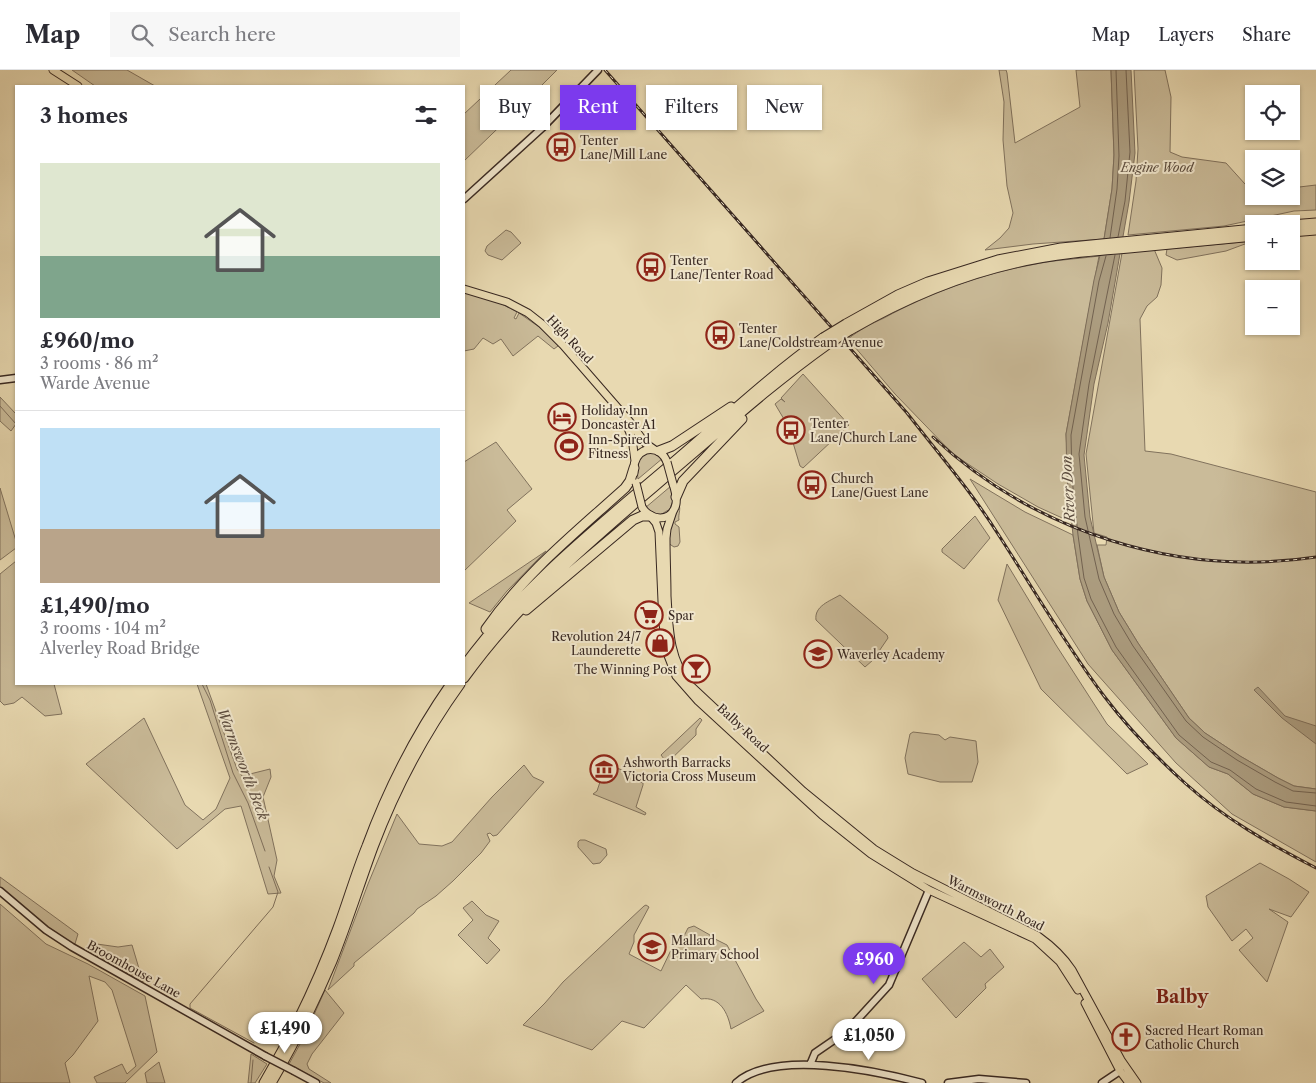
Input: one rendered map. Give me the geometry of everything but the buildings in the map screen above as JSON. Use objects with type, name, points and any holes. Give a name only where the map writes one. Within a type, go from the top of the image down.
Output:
[{"type":"highway","points":[[1300,224],[1316,223]]},
{"type":"highway","points":[[465,663],[542,576],[585,538],[826,341],[898,295],[928,282],[998,260],[1062,254],[1245,230]]},
{"type":"highway","points":[[1300,231],[1316,230]]},
{"type":"highway","points":[[1165,241],[1245,237]]},
{"type":"highway","points":[[657,450],[672,446],[759,394]]},
{"type":"highway","points":[[676,497],[683,481],[745,417],[759,394]]},
{"type":"highway","points":[[465,677],[507,623],[546,582],[759,394]]},
{"type":"highway","points":[[465,662],[502,607],[517,589],[560,546],[625,488],[630,481],[634,464]]},
{"type":"highway","points":[[465,677],[522,613],[634,520],[642,516],[650,516]]},
{"type":"highway","points":[[264,1083],[294,1028],[325,960],[367,845],[393,783],[425,724],[450,685]]},
{"type":"highway","points":[[271,1083],[300,1030],[332,961],[373,846],[399,786],[431,727],[459,685]]},
{"type":"main road","points":[[54,70],[76,85]]},
{"type":"main road","name":"High Road","points":[[465,289],[507,302],[535,318],[563,345],[630,422],[645,443],[664,456],[676,497]]},
{"type":"main road","name":"High Road","points":[[620,412],[632,438],[636,483],[642,507],[650,516]]},
{"type":"main road","points":[[634,464],[642,451],[657,450]]},
{"type":"main road","name":"Balby Road","points":[[676,497],[676,504],[667,529],[666,538],[668,620],[671,648],[683,676],[709,704],[803,791],[874,849],[930,886]]},
{"type":"main road","points":[[650,516],[665,517],[673,511]]},
{"type":"main road","name":"Balby Road","points":[[650,516],[656,522],[659,532],[666,653],[672,669],[682,684],[822,815],[871,854],[930,886]]},
{"type":"main road","name":"Warmsworth Road","points":[[930,886],[1034,940],[1047,949],[1068,972],[1120,1071],[1124,1070],[1132,1080]]},
{"type":"main road","name":"Warmsworth Road","points":[[930,886],[1038,936],[1050,945],[1072,970],[1132,1080]]},
{"type":"street","points":[[465,198],[543,127],[597,70]]},
{"type":"street","points":[[0,380],[15,378]]},
{"type":"street","points":[[810,1065],[815,1052],[847,1030],[889,985],[930,886]]},
{"type":"street","name":"Broomhouse Lane","points":[[0,891],[46,930],[72,947],[316,1083]]},
{"type":"street","points":[[736,1083],[746,1075],[759,1070],[781,1066],[810,1065],[850,1069],[922,1083]]},
{"type":"street","points":[[1102,1083],[1120,1071]]},
{"type":"street","points":[[953,1083],[979,1079],[1026,1083]]},
{"type":"green space","points":[[72,70],[127,70],[153,85],[94,85]]},
{"type":"green space","points":[[511,70],[557,70],[542,85],[495,85]]},
{"type":"green space","points":[[999,70],[1006,70],[1007,73],[1015,143],[1080,107],[1076,70],[1111,70],[1114,155],[1112,189],[1104,239],[1033,244],[985,250],[1009,228],[1013,213],[1007,186],[1003,140],[1004,102]]},
{"type":"green space","name":"Engine Wood","points":[[1134,70],[1165,70],[1171,97],[1170,152],[1182,157],[1226,163],[1245,184],[1245,205],[1300,205],[1300,187],[1316,185],[1316,210],[1294,211],[1275,215],[1245,215],[1245,222],[1224,226],[1128,235],[1136,181],[1138,149]]},
{"type":"green space","points":[[480,99],[480,130],[496,130],[465,160],[465,113]]},
{"type":"green space","points":[[506,230],[511,232],[521,243],[502,260],[488,255],[485,251],[487,246]]},
{"type":"green space","points":[[1245,242],[1245,244],[1226,251],[1177,260],[1166,255],[1167,249]]},
{"type":"green space","points":[[1154,249],[1162,268],[1161,285],[1157,297],[1147,306],[1140,319],[1145,451],[1171,454],[1316,492],[1316,789],[1294,786],[1278,778],[1205,733],[1189,718],[1119,612],[1104,577],[1097,545],[1106,545],[1107,537],[1094,533],[1086,454],[1122,253]]},
{"type":"green space","points":[[1099,256],[1066,434],[1071,522],[1038,507],[998,484],[953,454],[895,394],[848,339],[870,325],[919,301],[975,279],[1039,263]]},
{"type":"green space","points":[[465,291],[498,302],[517,312],[514,318],[516,319],[519,313],[542,329],[558,344],[554,349],[538,336],[513,356],[501,339],[493,344],[483,338],[474,349],[465,351]]},
{"type":"green space","points":[[803,374],[849,425],[803,468],[800,466],[788,426],[775,404],[781,399],[785,402],[781,398]]},
{"type":"green space","points":[[0,397],[15,413],[15,425],[11,431],[0,421]]},
{"type":"green space","points":[[496,442],[532,489],[507,510],[516,521],[465,570],[465,461]]},
{"type":"green space","points":[[655,452],[663,458],[638,479],[637,464],[639,460],[644,455]]},
{"type":"green space","points":[[970,479],[1025,512],[1073,535],[1080,579],[1087,601],[1112,650],[1176,738],[1209,767],[1228,774],[1253,794],[1284,807],[1316,811],[1316,862],[1232,814],[1176,763],[1088,664]]},
{"type":"green space","points":[[671,486],[674,497],[670,509],[660,515],[651,513],[645,508]]},
{"type":"green space","points":[[0,488],[15,538],[15,549],[0,560]]},
{"type":"green space","points":[[679,505],[679,520],[675,524],[679,527],[680,542],[678,546],[674,547],[668,543],[671,521]]},
{"type":"green space","points":[[975,516],[990,538],[964,569],[942,552],[942,549]]},
{"type":"green space","points":[[546,551],[507,591],[490,612],[469,603]]},
{"type":"green space","points":[[15,562],[15,685],[54,685],[62,714],[45,716],[22,697],[14,703],[4,705],[0,701],[0,574]]},
{"type":"green space","points":[[1007,564],[1107,724],[1148,764],[1127,774],[1041,689],[998,600]]},
{"type":"green space","points":[[840,595],[887,635],[888,638],[873,660],[865,667],[816,620],[816,615],[820,608]]},
{"type":"green space","points":[[197,685],[206,685],[237,769],[242,776],[270,769],[271,777],[263,797],[277,860],[274,876],[281,893],[268,894],[241,806],[225,809],[177,849],[86,764],[144,718],[185,805],[203,820],[216,809],[230,778]]},
{"type":"green space","points":[[700,718],[702,720],[696,729],[696,735],[667,763],[661,755]]},
{"type":"green space","points":[[913,732],[939,735],[945,740],[950,737],[976,741],[978,762],[972,782],[940,782],[908,774],[905,758],[910,734]]},
{"type":"green space","points":[[524,765],[533,777],[544,782],[497,835],[487,834],[490,841],[481,853],[453,881],[354,963],[354,966],[328,990],[397,814],[419,844],[442,846],[452,842],[492,797]]},
{"type":"green space","points":[[611,766],[639,776],[637,781],[643,783],[643,785],[636,807],[646,813],[645,815],[593,794],[597,791],[605,767],[610,768]]},
{"type":"green space","points":[[580,840],[585,840],[606,849],[607,855],[600,863],[593,864],[578,847]]},
{"type":"green space","points":[[1260,863],[1309,892],[1291,917],[1269,909],[1288,922],[1267,982],[1239,950],[1253,938],[1246,929],[1232,941],[1208,907],[1206,896]]},
{"type":"green space","points":[[0,877],[78,934],[74,947],[48,929],[0,889]]},
{"type":"green space","points":[[472,901],[486,915],[499,921],[488,938],[500,950],[487,964],[458,935],[473,920],[463,908]]},
{"type":"green space","points":[[0,904],[46,944],[88,964],[145,996],[157,1052],[125,1083],[97,1083],[94,1077],[122,1064],[127,1074],[136,1066],[112,990],[105,982],[89,976],[98,1021],[65,1063],[70,1083],[0,1083]]},
{"type":"green space","name":"Mallard Primary School","points":[[646,905],[649,907],[634,935],[634,942],[629,954],[661,971],[671,950],[677,944],[682,946],[685,939],[683,938],[688,928],[694,926],[710,935],[711,940],[713,938],[727,945],[764,1011],[731,1029],[728,1017],[718,1003],[713,1000],[701,999],[686,985],[644,1028],[622,1021],[592,1050],[523,1025],[563,982]]},
{"type":"green space","points":[[964,942],[981,957],[990,949],[1004,967],[985,984],[986,988],[956,1018],[922,979]]},
{"type":"green space","points":[[90,943],[118,947],[132,945],[143,982],[86,951]]},
{"type":"green space","points":[[325,990],[344,1013],[312,1054],[307,1064],[309,1069],[331,1083],[324,1083],[289,1064],[305,1035]]},
{"type":"green space","points":[[251,1054],[267,1064],[255,1083],[248,1083]]},
{"type":"green space","points":[[159,1062],[165,1083],[147,1083],[145,1073]]},
{"type":"water","points":[[1111,70],[1131,70],[1135,153],[1129,202],[1108,323],[1094,384],[1084,455],[1090,517],[1104,577],[1119,612],[1189,718],[1205,733],[1278,778],[1294,786],[1316,789],[1316,811],[1284,807],[1253,794],[1228,774],[1209,767],[1176,738],[1112,650],[1087,601],[1080,579],[1067,479],[1066,434],[1112,189],[1114,155]]},
{"type":"water","points":[[1258,687],[1285,716],[1316,726],[1316,744],[1282,718],[1254,690]]},
{"type":"waterway","name":"Warmsworth Beck","points":[[0,406],[15,423]]},
{"type":"waterway","name":"Warmsworth Beck","points":[[202,685],[210,700],[233,773],[248,803],[265,851]]},
{"type":"waterway","name":"Warmsworth Beck","points":[[254,1043],[190,1008],[190,1004],[273,907],[278,892],[269,867]]},
{"type":"waterway","name":"Warmsworth Beck","points":[[251,1083],[253,1060]]},
{"type":"railway","points":[[605,70],[907,413],[977,503],[1076,656],[1113,708],[1133,731],[1175,774],[1216,809],[1265,840],[1316,868]]},
{"type":"railway","points":[[933,437],[973,470],[1016,499],[1063,522],[1111,540],[1161,553],[1212,560],[1264,562],[1316,557]]},
{"type":"place","name":"Tenter Lane/Mill Lane","points":[[561,147]]},
{"type":"place","name":"Tenter Lane/Tenter Road","points":[[651,267]]},
{"type":"place","name":"Tenter Lane/Coldstream Avenue","points":[[720,335]]},
{"type":"place","name":"Holiday Inn Doncaster A1","points":[[562,417]]},
{"type":"place","name":"Tenter Lane/Church Lane","points":[[791,430]]},
{"type":"place","name":"Inn-Spired Fitness","points":[[569,446]]},
{"type":"place","name":"Church Lane/Guest Lane","points":[[812,485]]},
{"type":"place","name":"Spar","points":[[649,615]]},
{"type":"place","name":"Revolution 24/7 Launderette","points":[[660,643]]},
{"type":"place","name":"Waverley Academy","points":[[818,654]]},
{"type":"place","name":"The Winning Post","points":[[696,669]]},
{"type":"place","name":"Ashworth Barracks Victoria Cross Museum","points":[[604,769]]},
{"type":"place","name":"Mallard Primary School","points":[[652,947]]},
{"type":"place","name":"Sacred Heart Roman Catholic Church","points":[[1126,1037]]},
{"type":"district","name":"Balby","points":[[1182,997]]},
{"type":"water label","name":"River Don","points":[[1068,489]]}]
